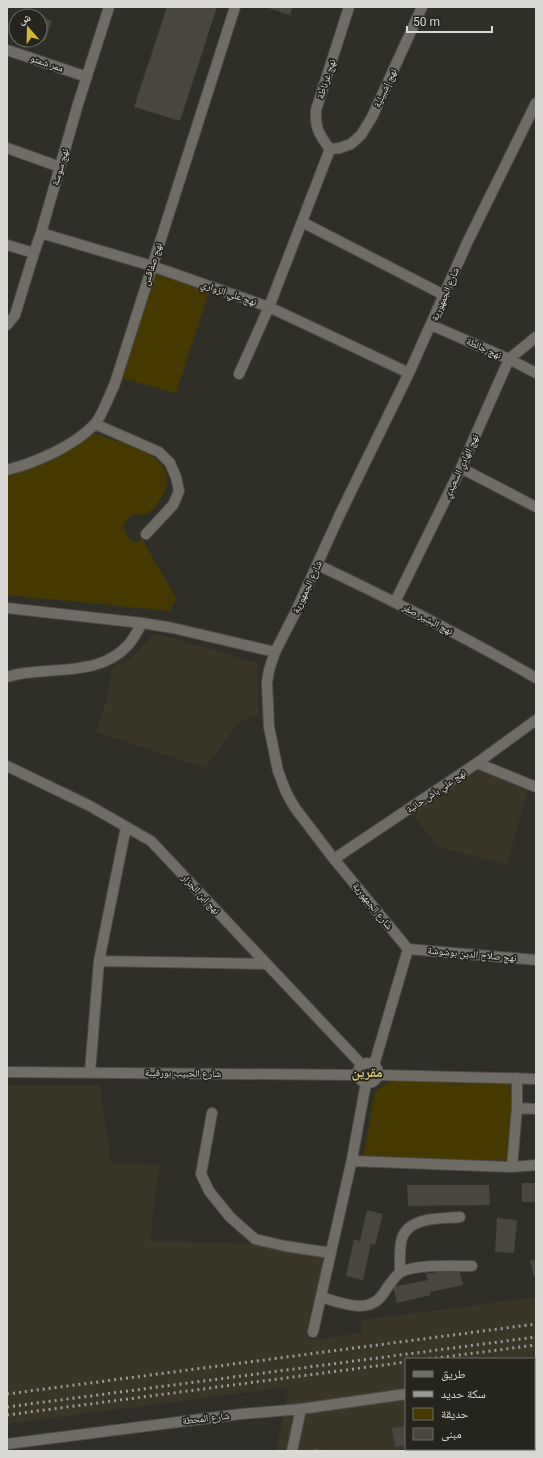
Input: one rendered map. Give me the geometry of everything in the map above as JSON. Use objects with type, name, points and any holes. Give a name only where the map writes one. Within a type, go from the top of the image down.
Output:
[{"type":"street","name":"نهج سوسة","points":[[7,325],[15,316],[109,7]]},
{"type":"street","name":"نهج صفاقس","points":[[7,470],[48,455],[75,439],[95,424],[114,386],[234,7]]},
{"type":"street","name":"نهج غرناطة","points":[[330,149],[318,131],[316,110],[349,7]]},
{"type":"street","name":"نهج إشبيلية","points":[[330,149],[340,148],[351,144],[361,135],[372,117],[422,7]]},
{"type":"street","name":"ممر شمتو","points":[[7,50],[87,77]]},
{"type":"street","name":"شارع الجمهورية","points":[[408,949],[334,859],[295,808],[286,792],[278,771],[269,727],[267,683],[269,670],[275,652],[432,325],[467,243],[536,103]]},
{"type":"street","points":[[7,148],[60,167]]},
{"type":"street","points":[[239,374],[269,307],[330,149]]},
{"type":"street","points":[[302,222],[444,294]]},
{"type":"street","name":"نهج علي الزواري","points":[[41,233],[152,266],[269,307],[409,373]]},
{"type":"street","points":[[7,245],[34,253]]},
{"type":"street","name":"نهج جالطة","points":[[432,325],[509,359],[536,373]]},
{"type":"street","name":"نهج الهادي السعيدي","points":[[395,602],[461,468],[509,359],[536,337]]},
{"type":"street","points":[[95,424],[160,452],[170,463],[176,477],[179,491],[173,505],[146,534]]},
{"type":"street","points":[[461,468],[536,507]]},
{"type":"street","name":"نهج البشير صفر","points":[[318,565],[395,602],[536,678]]},
{"type":"street","points":[[7,608],[142,623],[275,652]]},
{"type":"street","points":[[7,677],[95,665],[112,658],[130,644],[142,623]]},
{"type":"street","name":"نهج علي باش حانبة","points":[[334,859],[477,764],[536,720]]},
{"type":"street","points":[[477,764],[536,787]]},
{"type":"street","name":"نهج ابن الجزار","points":[[7,766],[90,806],[151,841],[362,1065]]},
{"type":"street","points":[[90,1072],[99,961],[126,827]]},
{"type":"street","points":[[374,1065],[408,949]]},
{"type":"street","name":"نهج صلاح الدين بوشوشة","points":[[408,949],[536,960]]},
{"type":"street","points":[[99,961],[267,964]]},
{"type":"street","points":[[366,1063],[374,1065],[378,1071],[378,1075],[373,1081],[366,1083],[358,1076],[360,1068],[366,1063]]},
{"type":"street","name":"شارع الحبيب بورقيبة","points":[[7,1072],[358,1076]]},
{"type":"street","points":[[378,1075],[536,1078]]},
{"type":"street","points":[[512,1167],[517,1108],[517,1078]]},
{"type":"street","points":[[313,1332],[352,1161],[366,1083]]},
{"type":"street","points":[[517,1108],[536,1109]]},
{"type":"street","points":[[212,1113],[201,1174],[209,1191],[230,1217],[255,1239],[285,1246],[331,1253]]},
{"type":"street","points":[[352,1161],[512,1167],[536,1165]]},
{"type":"street","points":[[400,1272],[402,1238],[411,1226],[426,1220],[460,1217]]},
{"type":"street","points":[[321,1297],[346,1305],[362,1307],[379,1300],[400,1272],[423,1266],[472,1266]]},
{"type":"street","name":"شارع المحطة","points":[[7,1444],[241,1414],[300,1409],[405,1394]]},
{"type":"street","points":[[292,1451],[300,1409]]},
{"type":"shaded area","points":[[155,633],[257,663],[258,715],[240,721],[205,768],[96,732],[107,698],[112,669],[117,664],[127,662]]},
{"type":"shaded area","points":[[482,769],[529,786],[507,865],[438,847],[411,813],[475,771]]},
{"type":"shaded area","points":[[7,1086],[100,1086],[111,1163],[159,1165],[150,1241],[325,1245],[309,1340],[362,1333],[361,1320],[536,1297],[536,1451],[276,1451],[289,1387],[7,1424]]},
{"type":"green space","points":[[159,274],[209,292],[176,393],[118,377],[151,277]]},
{"type":"green space","points":[[93,433],[138,449],[155,458],[165,470],[167,483],[163,495],[152,510],[147,514],[132,516],[128,519],[125,522],[124,529],[134,543],[143,540],[176,598],[170,611],[7,595],[7,474]]},
{"type":"green space","points":[[391,1080],[510,1084],[515,1160],[363,1159],[375,1092]]},
{"type":"building","points":[[167,7],[217,7],[180,121],[134,107]]},
{"type":"building","points":[[265,7],[293,7],[290,15]]},
{"type":"building","points":[[48,20],[52,21],[48,32]]},
{"type":"building","points":[[522,1183],[536,1183],[536,1202],[522,1202]]},
{"type":"building","points":[[407,1185],[489,1185],[490,1205],[408,1206]]},
{"type":"building","points":[[367,1210],[383,1214],[375,1245],[371,1244],[363,1280],[346,1276],[354,1239],[360,1241]]},
{"type":"building","points":[[497,1218],[517,1220],[514,1253],[495,1252]]},
{"type":"building","points":[[536,1259],[536,1275],[534,1276],[530,1261]]},
{"type":"building","points":[[459,1268],[463,1285],[430,1292],[431,1295],[397,1303],[393,1287],[428,1280],[426,1274]]},
{"type":"building","points":[[405,1426],[405,1445],[395,1447],[392,1428]]},
{"type":"building","points":[[314,1448],[325,1450],[325,1451],[313,1451]]},
{"type":"building","points":[[450,1450],[463,1450],[463,1451]]},
{"type":"railway","points":[[7,1394],[536,1324]]},
{"type":"railway","points":[[7,1407],[536,1337]]},
{"type":"railway","points":[[437,1358],[536,1345]]},
{"type":"railway","points":[[7,1415],[405,1362]]},
{"type":"district","name":"مقرين","points":[[367,1072]]}]
